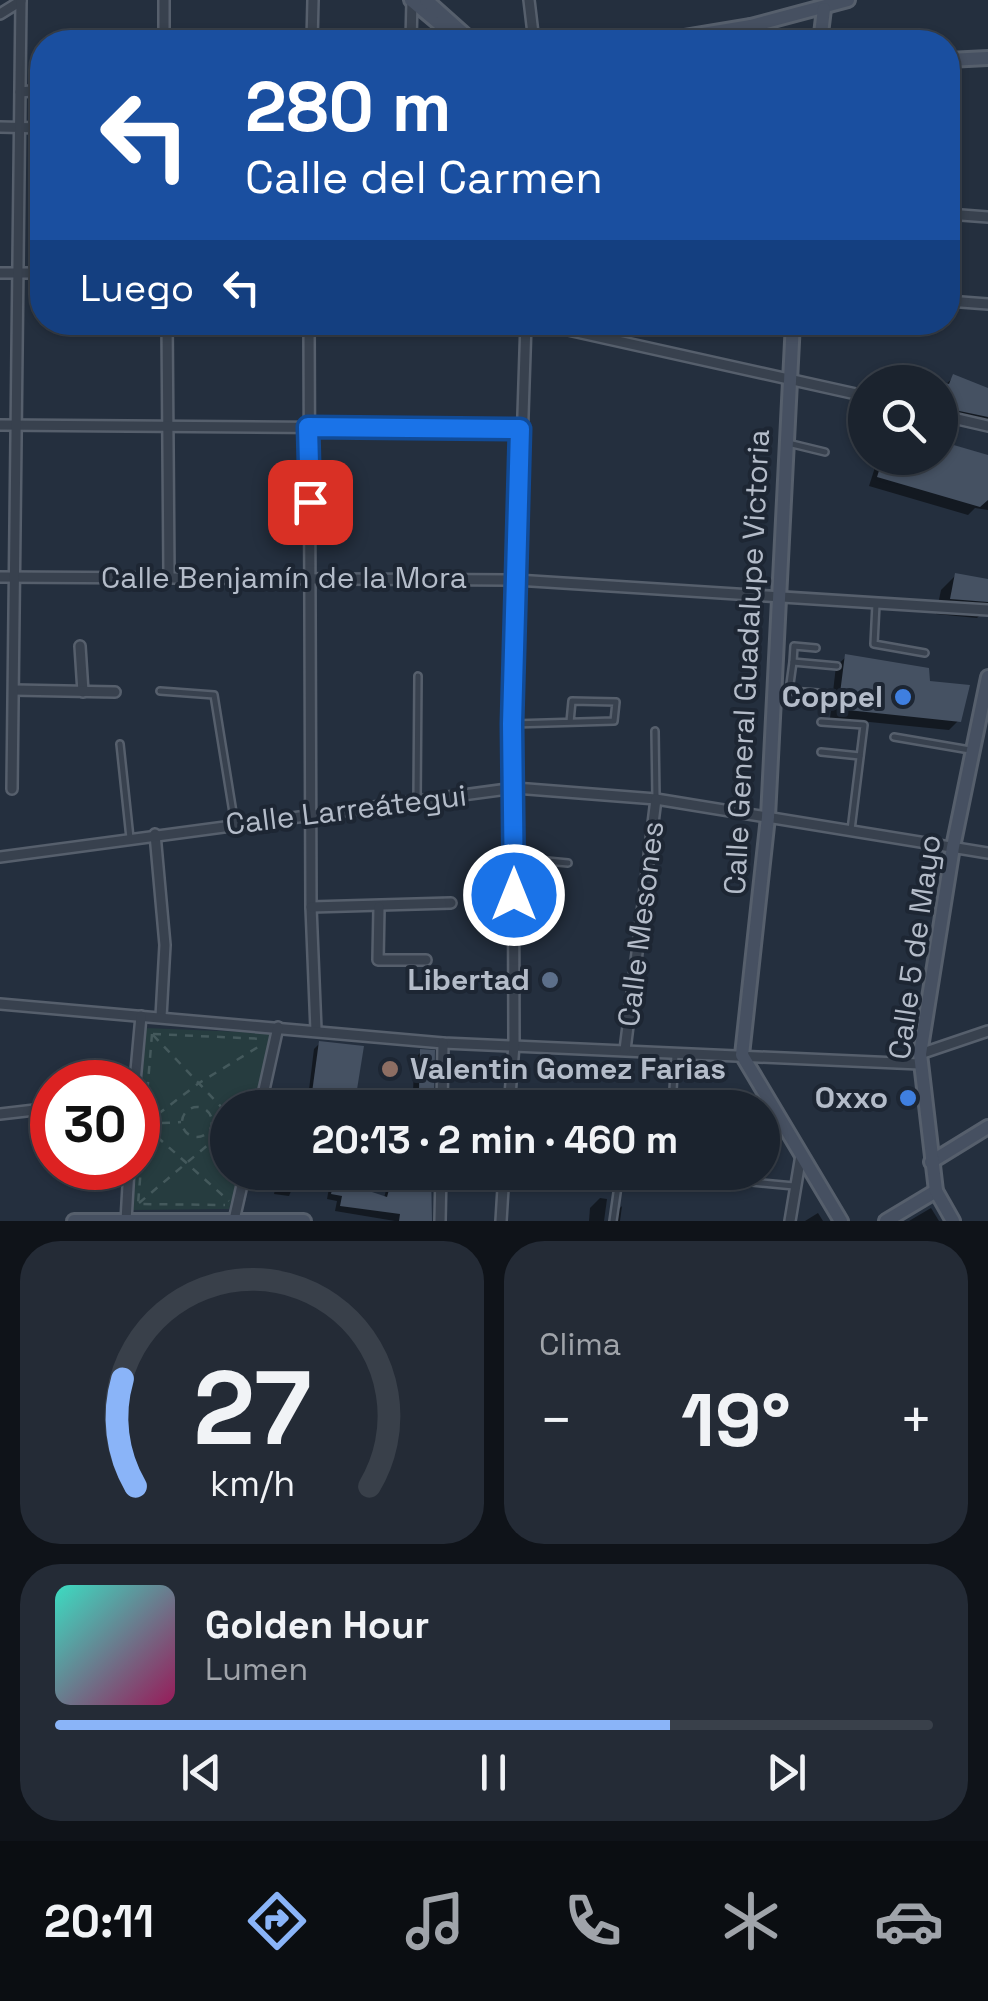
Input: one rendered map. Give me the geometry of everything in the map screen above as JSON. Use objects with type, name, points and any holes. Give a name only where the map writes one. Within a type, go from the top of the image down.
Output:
[{"type":"street","points":[[0,14],[20,0]]},
{"type":"street","points":[[12,789],[18,578],[20,0]]},
{"type":"street","points":[[164,0],[164,30]]},
{"type":"street","points":[[312,30],[313,0]]},
{"type":"street","points":[[411,30],[412,0]]},
{"type":"street","points":[[412,0],[447,30]]},
{"type":"street","points":[[426,0],[460,30]]},
{"type":"street","points":[[529,0],[533,30]]},
{"type":"street","points":[[727,30],[848,0]]},
{"type":"street","points":[[821,30],[824,4]]},
{"type":"street","points":[[751,26],[752,30]]},
{"type":"street","points":[[960,59],[988,58]]},
{"type":"street","points":[[20,92],[30,91]]},
{"type":"street","points":[[0,127],[30,128]]},
{"type":"street","points":[[960,215],[988,217]]},
{"type":"street","points":[[0,273],[30,273]]},
{"type":"street","points":[[960,302],[988,304]]},
{"type":"street","points":[[167,335],[169,575]]},
{"type":"street","points":[[309,335],[311,906],[316,1030]]},
{"type":"street","points":[[510,1090],[515,858],[512,724],[520,429],[528,335]]},
{"type":"street","points":[[589,335],[848,392]]},
{"type":"street","name":"Calle General Guadalupe Victoria","points":[[742,1056],[768,817],[792,335]]},
{"type":"street","points":[[958,418],[988,426]]},
{"type":"street","points":[[0,425],[520,429]]},
{"type":"street","name":"Calle Benjamín de la Mora","points":[[0,577],[516,580],[988,610]]},
{"type":"street","points":[[80,646],[83,692]]},
{"type":"street","name":"Calle 5 de Mayo","points":[[953,1221],[936,1191],[920,1059],[952,847],[988,677]]},
{"type":"street","points":[[14,690],[115,692]]},
{"type":"street","name":"Calle Larreátegui","points":[[0,857],[515,788],[656,799],[988,853]]},
{"type":"street","name":"Calle Mesones","points":[[625,1050],[656,799]]},
{"type":"street","points":[[155,834],[165,944],[160,1017]]},
{"type":"street","points":[[311,906],[451,903]]},
{"type":"street","points":[[378,907],[378,960],[426,960]]},
{"type":"street","points":[[0,1004],[444,1043],[742,1056],[920,1059],[988,1030]]},
{"type":"street","points":[[137,1060],[141,1016]]},
{"type":"street","points":[[264,1090],[278,1027]]},
{"type":"street","points":[[443,1090],[444,1043]]},
{"type":"street","points":[[742,1056],[840,1221]]},
{"type":"street","points":[[0,1114],[30,1111]]},
{"type":"street","points":[[931,1162],[988,1127]]},
{"type":"street","points":[[790,1221],[801,1155]]},
{"type":"street","points":[[126,1221],[128,1190]]},
{"type":"street","points":[[234,1220],[242,1190]]},
{"type":"street","points":[[440,1221],[441,1190]]},
{"type":"street","points":[[501,1221],[503,1190]]},
{"type":"street","points":[[886,1221],[936,1191]]},
{"type":"street","points":[[74,1221],[304,1221]]},
{"type":"lane","points":[[785,442],[825,452]]},
{"type":"lane","points":[[876,604],[874,644],[925,654]]},
{"type":"lane","points":[[816,648],[794,646],[790,690],[834,694]]},
{"type":"lane","points":[[792,662],[837,666]]},
{"type":"lane","points":[[775,672],[792,674]]},
{"type":"lane","points":[[417,801],[418,676]]},
{"type":"lane","points":[[160,692],[214,695],[234,825]]},
{"type":"lane","points":[[512,724],[614,721],[616,702],[572,701],[570,722]]},
{"type":"lane","points":[[821,722],[864,724],[851,830]]},
{"type":"lane","points":[[654,731],[656,799]]},
{"type":"lane","points":[[894,737],[973,750]]},
{"type":"lane","points":[[120,744],[130,838]]},
{"type":"lane","points":[[821,752],[860,756]]},
{"type":"lane","points":[[515,858],[568,863]]},
{"type":"lane","points":[[673,1090],[676,1052]]},
{"type":"lane","points":[[780,1129],[786,1129]]},
{"type":"lane","points":[[780,1184],[798,1186]]},
{"type":"lane","points":[[613,1221],[617,1190]]},
{"type":"path","points":[[152,1034],[271,1039]]},
{"type":"path","points":[[152,1034],[210,1095]]},
{"type":"path","points":[[150,1060],[152,1034]]},
{"type":"path","points":[[268,1056],[271,1039]]},
{"type":"path","points":[[160,1112],[198,1083],[271,1039]]},
{"type":"path","points":[[182,1122],[188,1110],[198,1107],[210,1118]]},
{"type":"path","points":[[160,1123],[182,1122]]},
{"type":"path","points":[[182,1122],[188,1135],[198,1138],[207,1134],[210,1127]]},
{"type":"path","points":[[160,1139],[233,1205]]},
{"type":"path","points":[[138,1204],[210,1143]]},
{"type":"path","points":[[138,1204],[139,1190]]},
{"type":"path","points":[[233,1205],[237,1190]]},
{"type":"path","points":[[138,1204],[233,1205]]},
{"type":"green space","points":[[146,1028],[270,1033],[258,1090],[210,1090],[210,1190],[235,1190],[229,1209],[132,1210],[134,1190],[160,1190],[160,1060],[144,1060]]},
{"type":"building","points":[[958,376],[988,388],[988,417],[958,411]]},
{"type":"building","points":[[958,446],[988,455],[988,500],[980,507],[877,477],[958,475]]},
{"type":"building","points":[[955,573],[988,579],[988,602],[950,599]]},
{"type":"building","name":"Coppel","points":[[845,654],[929,668],[930,681],[970,685],[961,722],[838,709]]},
{"type":"building","points":[[319,1041],[364,1046],[357,1090],[312,1090]]},
{"type":"building","points":[[420,1049],[435,1050],[434,1090],[419,1090]]},
{"type":"building","points":[[332,1190],[372,1190],[387,1197],[389,1190],[431,1190],[432,1221],[399,1221],[400,1214],[340,1206],[342,1196],[331,1194]]},
{"type":"place","name":"Coppel","points":[[903,697]]},
{"type":"place","name":"Libertad","points":[[550,980]]},
{"type":"place","name":"Valentin Gomez Farias","points":[[390,1069]]},
{"type":"place","name":"Oxxo","points":[[908,1098]]},
{"type":"route","points":[[310,502],[308,427],[520,429],[512,724],[514,895]]}]
